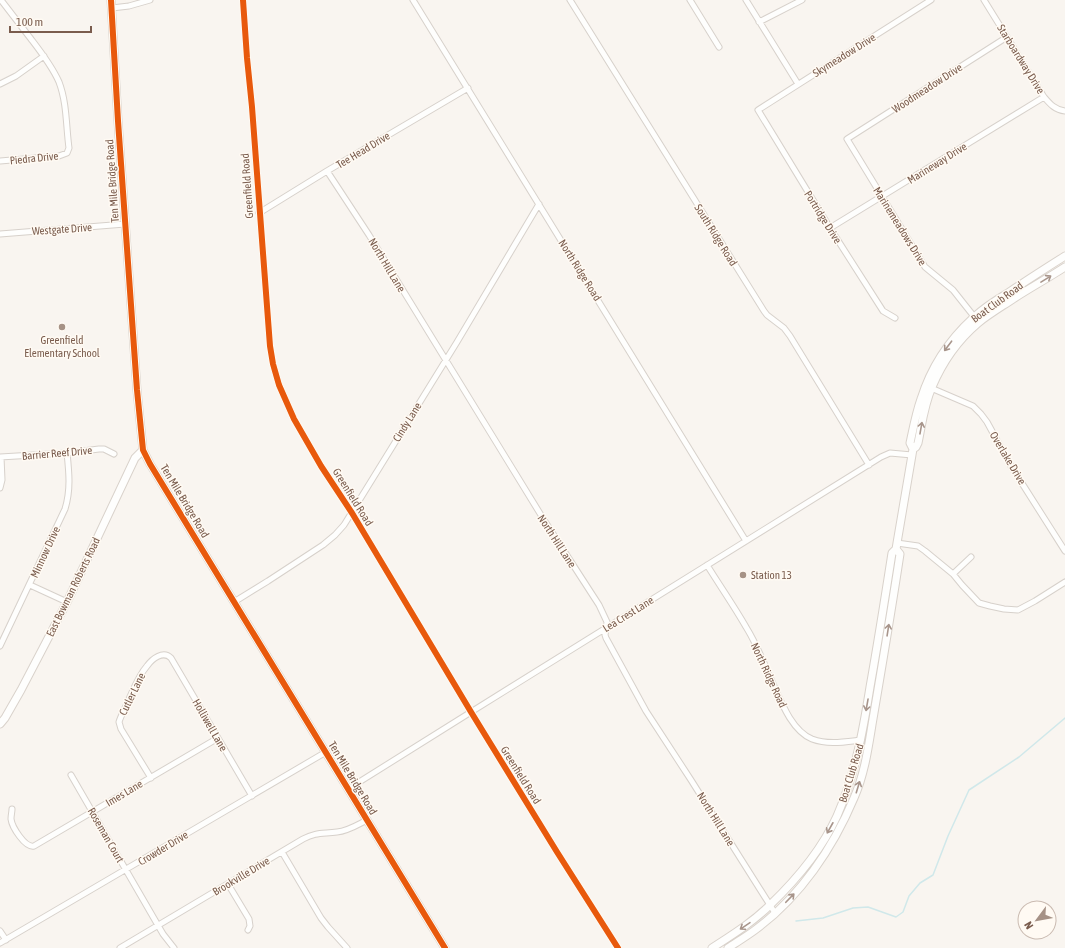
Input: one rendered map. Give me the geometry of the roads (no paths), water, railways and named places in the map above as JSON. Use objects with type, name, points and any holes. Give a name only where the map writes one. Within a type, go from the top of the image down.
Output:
[{"type":"main road","name":"Ten Mile Bridge Road","points":[[111,0],[125,224],[137,390],[143,450],[150,464],[445,948]]},
{"type":"main road","name":"Boat Club Road","points":[[912,452],[918,443],[931,388],[941,367],[976,320],[992,303],[1065,256]]},
{"type":"main road","name":"Boat Club Road","points":[[712,948],[753,920],[797,877],[808,863],[833,822],[848,788],[861,740],[892,553],[897,546],[912,452],[910,443],[920,400],[935,365],[957,334],[976,320],[1065,267]]},
{"type":"main road","name":"East Bowman Roberts Road","points":[[0,724],[21,690],[67,602],[135,458],[143,450]]},
{"type":"main road","name":"Boat Club Road","points":[[728,948],[755,930],[795,893],[818,863],[837,834],[855,797],[864,766],[883,661],[900,554],[897,546]]},
{"type":"street","points":[[0,0],[44,56],[16,76],[0,84]]},
{"type":"street","points":[[112,8],[129,6],[150,0]]},
{"type":"street","name":"Greenfield Road","points":[[243,0],[270,346],[279,385],[294,418],[321,466],[352,513],[471,712],[618,948]]},
{"type":"street","name":"North Ridge Road","points":[[413,0],[746,541]]},
{"type":"street","name":"South Ridge Road","points":[[570,0],[764,311],[784,328],[790,336],[869,465]]},
{"type":"street","points":[[690,0],[719,47]]},
{"type":"street","points":[[746,0],[798,84]]},
{"type":"street","points":[[759,22],[802,0]]},
{"type":"street","name":"Skymeadow Drive","points":[[758,110],[931,0]]},
{"type":"street","name":"Starboardway Drive","points":[[984,0],[1044,97],[1055,108],[1065,111]]},
{"type":"street","name":"Woodmeadow Drive","points":[[847,139],[1007,37]]},
{"type":"street","name":"Piedra Drive","points":[[0,161],[59,156],[67,153],[69,148],[63,97],[59,82],[44,56]]},
{"type":"street","name":"Tee Head Drive","points":[[259,213],[468,88]]},
{"type":"street","name":"Marineway Drive","points":[[830,228],[1044,97]]},
{"type":"street","name":"Portridge Drive","points":[[758,110],[883,311],[895,318]]},
{"type":"street","name":"Marinemeadows Drive","points":[[847,139],[925,267],[953,290],[976,320]]},
{"type":"street","name":"North Hill Lane","points":[[327,171],[369,235],[445,361],[598,605],[607,622],[606,638],[646,711],[692,780],[775,913]]},
{"type":"street","name":"Cindy Lane","points":[[234,602],[323,545],[344,525],[539,204]]},
{"type":"street","name":"Westgate Drive","points":[[0,234],[125,224]]},
{"type":"street","name":"Overlake Drive","points":[[931,388],[973,406],[981,414],[1011,466],[1065,551]]},
{"type":"street","name":"Barrier Reef Drive","points":[[1,457],[104,449],[114,454]]},
{"type":"street","name":"Lea Crest Lane","points":[[348,789],[881,457],[890,453],[912,452]]},
{"type":"street","name":"Minnow Drive","points":[[0,646],[61,519],[68,500],[70,481],[67,453]]},
{"type":"street","points":[[0,488],[2,480],[1,457]]},
{"type":"street","points":[[897,546],[918,546],[953,574],[979,603],[997,607],[1018,610],[1065,582]]},
{"type":"street","points":[[953,574],[971,557]]},
{"type":"street","name":"North Ridge Road","points":[[707,565],[746,627],[780,701],[798,728],[812,738],[833,743],[861,740]]},
{"type":"street","points":[[30,585],[67,602]]},
{"type":"street","name":"Cutler Lane","points":[[150,778],[119,722],[147,665],[160,656],[166,655]]},
{"type":"street","name":"Holliwell Lane","points":[[166,655],[171,658],[252,796]]},
{"type":"street","name":"Imes Lane","points":[[12,809],[11,819],[13,825],[23,841],[30,847],[34,846],[218,738]]},
{"type":"street","name":"Crowder Drive","points":[[0,943],[326,752]]},
{"type":"street","name":"Roseman Court","points":[[71,775],[158,925],[174,948]]},
{"type":"street","name":"Brookville Drive","points":[[120,948],[310,836],[346,830],[367,820]]},
{"type":"street","points":[[282,852],[328,927],[347,948]]},
{"type":"street","points":[[228,884],[248,919],[250,926],[248,930]]},
{"type":"street","points":[[0,931],[6,940]]},
{"type":"waterway","points":[[796,921],[823,918],[853,908],[868,907],[896,917],[903,912],[909,896],[920,883],[933,875],[948,836],[969,790],[1019,757],[1065,718]]},
{"type":"place","name":"Greenfield Elementary School","points":[[62,327]]},
{"type":"place","name":"Station 13","points":[[743,575]]}]
